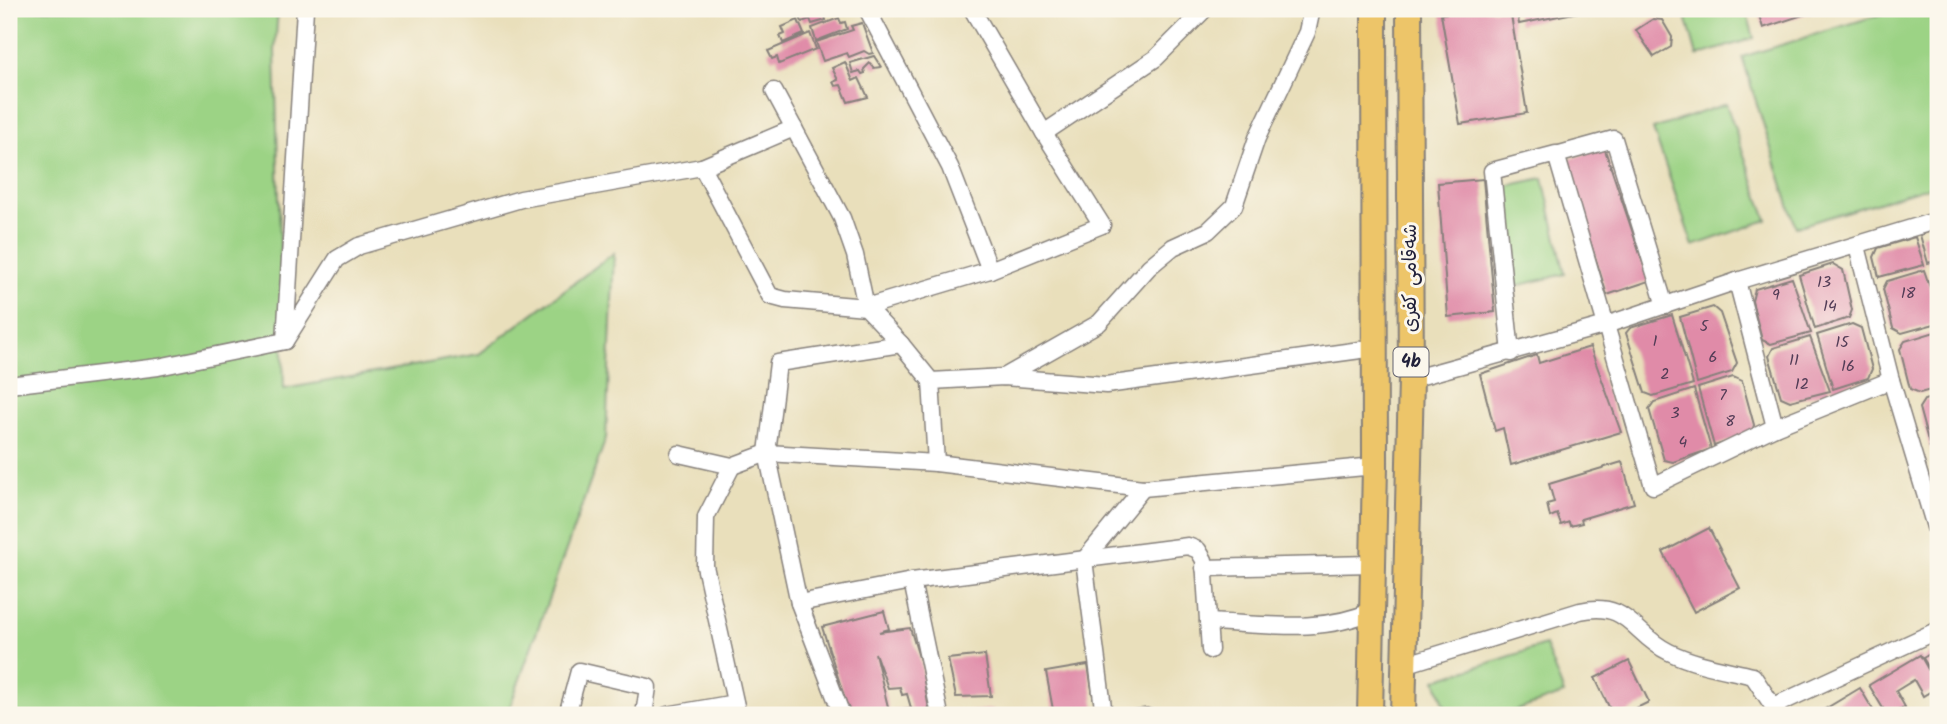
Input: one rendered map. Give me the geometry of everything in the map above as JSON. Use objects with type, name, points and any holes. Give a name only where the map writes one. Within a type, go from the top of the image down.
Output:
[{"type":"highway","name":"شەقامی کفری","points":[[1370,715],[1375,466],[1374,9]]},
{"type":"highway","name":"شەقامی کفری","points":[[1404,715],[1411,379],[1409,9]]},
{"type":"street","points":[[285,341],[305,9]]},
{"type":"street","points":[[867,9],[950,167],[990,270]]},
{"type":"street","points":[[702,167],[770,296],[785,300],[866,307],[990,270],[1102,225],[1044,133],[972,9]]},
{"type":"street","points":[[1044,133],[1156,58],[1205,9]]},
{"type":"street","points":[[1004,377],[1099,323],[1149,267],[1173,247],[1208,231],[1234,206],[1257,138],[1307,32],[1312,9]]},
{"type":"street","points":[[774,91],[842,218],[855,255],[866,307],[931,381],[936,463]]},
{"type":"street","points":[[9,385],[158,367],[285,341],[337,259],[359,246],[522,199],[702,167],[794,128]]},
{"type":"street","points":[[1511,353],[1492,172],[1614,139],[1665,306]]},
{"type":"street","points":[[1556,155],[1653,486],[1775,427],[1891,380]]},
{"type":"street","points":[[1411,379],[1606,325],[1737,281],[1938,220]]},
{"type":"street","points":[[1857,246],[1891,380],[1938,537]]},
{"type":"street","points":[[1737,281],[1775,427]]},
{"type":"street","points":[[842,715],[799,603],[767,453],[778,363],[901,344]]},
{"type":"street","points":[[931,381],[1004,377],[1106,384],[1375,348]]},
{"type":"street","points":[[679,454],[732,466],[767,453],[936,463],[1143,488],[1375,466]]},
{"type":"street","points":[[667,715],[737,709],[705,566],[706,517],[732,466]]},
{"type":"street","points":[[1104,715],[1084,560],[1143,488]]},
{"type":"street","points":[[799,603],[912,581],[1188,546],[1198,550],[1204,559],[1210,650]]},
{"type":"street","points":[[1204,568],[1372,564]]},
{"type":"street","points":[[912,581],[940,715]]},
{"type":"street","points":[[1404,665],[1580,611],[1608,608],[1621,614],[1666,650],[1703,665],[1753,676],[1777,710],[1938,630]]},
{"type":"street","points":[[1208,622],[1320,626],[1354,619],[1371,611]]},
{"type":"street","points":[[567,715],[579,671],[648,687],[644,715]]},
{"type":"green space","points":[[9,9],[278,9],[275,51],[284,389],[479,354],[614,253],[606,438],[507,715],[9,715]]},
{"type":"green space","points":[[1684,9],[1746,9],[1754,38],[1697,56]]},
{"type":"green space","points":[[1898,9],[1938,9],[1938,184],[1796,227],[1742,57]]},
{"type":"green space","points":[[1726,104],[1767,220],[1693,246],[1653,129]]},
{"type":"green space","points":[[1543,178],[1565,274],[1512,287],[1501,187]]},
{"type":"green space","points":[[1545,645],[1564,694],[1503,715],[1448,715],[1436,680]]},
{"type":"building","points":[[797,9],[823,9],[826,20],[812,24],[810,19],[802,22]]},
{"type":"building","points":[[1476,9],[1510,9],[1527,113],[1460,124],[1441,14]]},
{"type":"building","points":[[1516,9],[1589,9],[1589,10],[1519,24]]},
{"type":"building","points":[[1757,9],[1821,9],[1763,28]]},
{"type":"building","points":[[839,18],[841,23],[845,22],[847,29],[816,41],[812,28]]},
{"type":"building","points":[[1653,19],[1662,20],[1672,37],[1671,47],[1654,57],[1636,30]]},
{"type":"building","points":[[798,20],[804,34],[783,43],[780,36],[785,34],[782,27]]},
{"type":"building","points":[[862,23],[873,53],[864,51],[849,57],[847,53],[823,61],[816,42],[853,30],[851,26]]},
{"type":"building","points":[[810,33],[816,49],[779,64],[777,57],[772,59],[768,51]]},
{"type":"building","points":[[874,56],[881,67],[874,68],[870,63],[864,69],[865,73],[853,73],[850,63]]},
{"type":"building","points":[[845,62],[853,81],[859,78],[868,97],[848,102],[841,85],[835,86],[833,82],[838,80],[832,68]]},
{"type":"building","points":[[1604,147],[1649,281],[1607,295],[1565,161]]},
{"type":"building","points":[[1483,179],[1495,312],[1448,317],[1438,183]]},
{"type":"building","points":[[1938,229],[1938,260],[1928,263],[1920,235]]},
{"type":"building","points":[[1915,237],[1924,265],[1879,277],[1874,257],[1878,248]]},
{"type":"building","points":[[1833,264],[1843,270],[1852,310],[1849,318],[1815,329],[1799,275]]},
{"type":"building","points":[[1924,270],[1938,311],[1938,323],[1902,333],[1893,328],[1883,289],[1887,281]]},
{"type":"building","points":[[1792,278],[1811,333],[1771,344],[1762,340],[1752,301],[1755,289]]},
{"type":"building","points":[[1713,307],[1720,313],[1737,363],[1732,372],[1697,383],[1680,317]]},
{"type":"building","points":[[1672,315],[1693,384],[1653,396],[1645,393],[1626,333],[1630,328]]},
{"type":"building","points":[[1852,324],[1861,328],[1872,369],[1868,378],[1833,389],[1817,335]]},
{"type":"building","points":[[1938,331],[1938,388],[1920,393],[1910,389],[1900,349],[1905,341]]},
{"type":"building","points":[[1810,337],[1830,391],[1790,401],[1781,397],[1769,356],[1773,348]]},
{"type":"building","points":[[1590,347],[1621,432],[1511,465],[1503,428],[1495,431],[1480,374],[1537,355],[1539,363]]},
{"type":"building","points":[[1733,377],[1742,381],[1754,425],[1751,434],[1714,446],[1698,388]]},
{"type":"building","points":[[1694,389],[1711,449],[1673,462],[1664,460],[1649,409],[1654,402]]},
{"type":"building","points":[[1938,396],[1938,452],[1930,448],[1919,408],[1924,400]]},
{"type":"building","points":[[1622,462],[1634,503],[1581,519],[1582,523],[1570,526],[1569,522],[1561,525],[1557,514],[1550,517],[1547,504],[1554,502],[1549,484]]},
{"type":"building","points":[[1709,528],[1740,588],[1694,612],[1663,552]]},
{"type":"building","points":[[884,611],[889,629],[879,632],[910,628],[921,664],[930,715],[895,715],[893,710],[911,708],[907,694],[902,695],[900,687],[888,688],[875,653],[890,715],[850,715],[822,627]]},
{"type":"building","points":[[1938,649],[1938,683],[1923,658]]},
{"type":"building","points":[[985,655],[991,696],[956,697],[948,659]]},
{"type":"building","points":[[1920,655],[1938,687],[1923,696],[1914,680],[1896,691],[1905,707],[1887,715],[1869,685]]},
{"type":"building","points":[[1629,661],[1649,702],[1622,715],[1613,715],[1595,678]]},
{"type":"building","points":[[1088,665],[1096,715],[1054,715],[1046,672]]},
{"type":"building","points":[[1860,688],[1876,715],[1815,715]]},
{"type":"building","points":[[1147,708],[1166,715],[1117,715],[1116,712]]},
{"type":"building","points":[[993,709],[994,715],[960,715],[960,713]]}]
